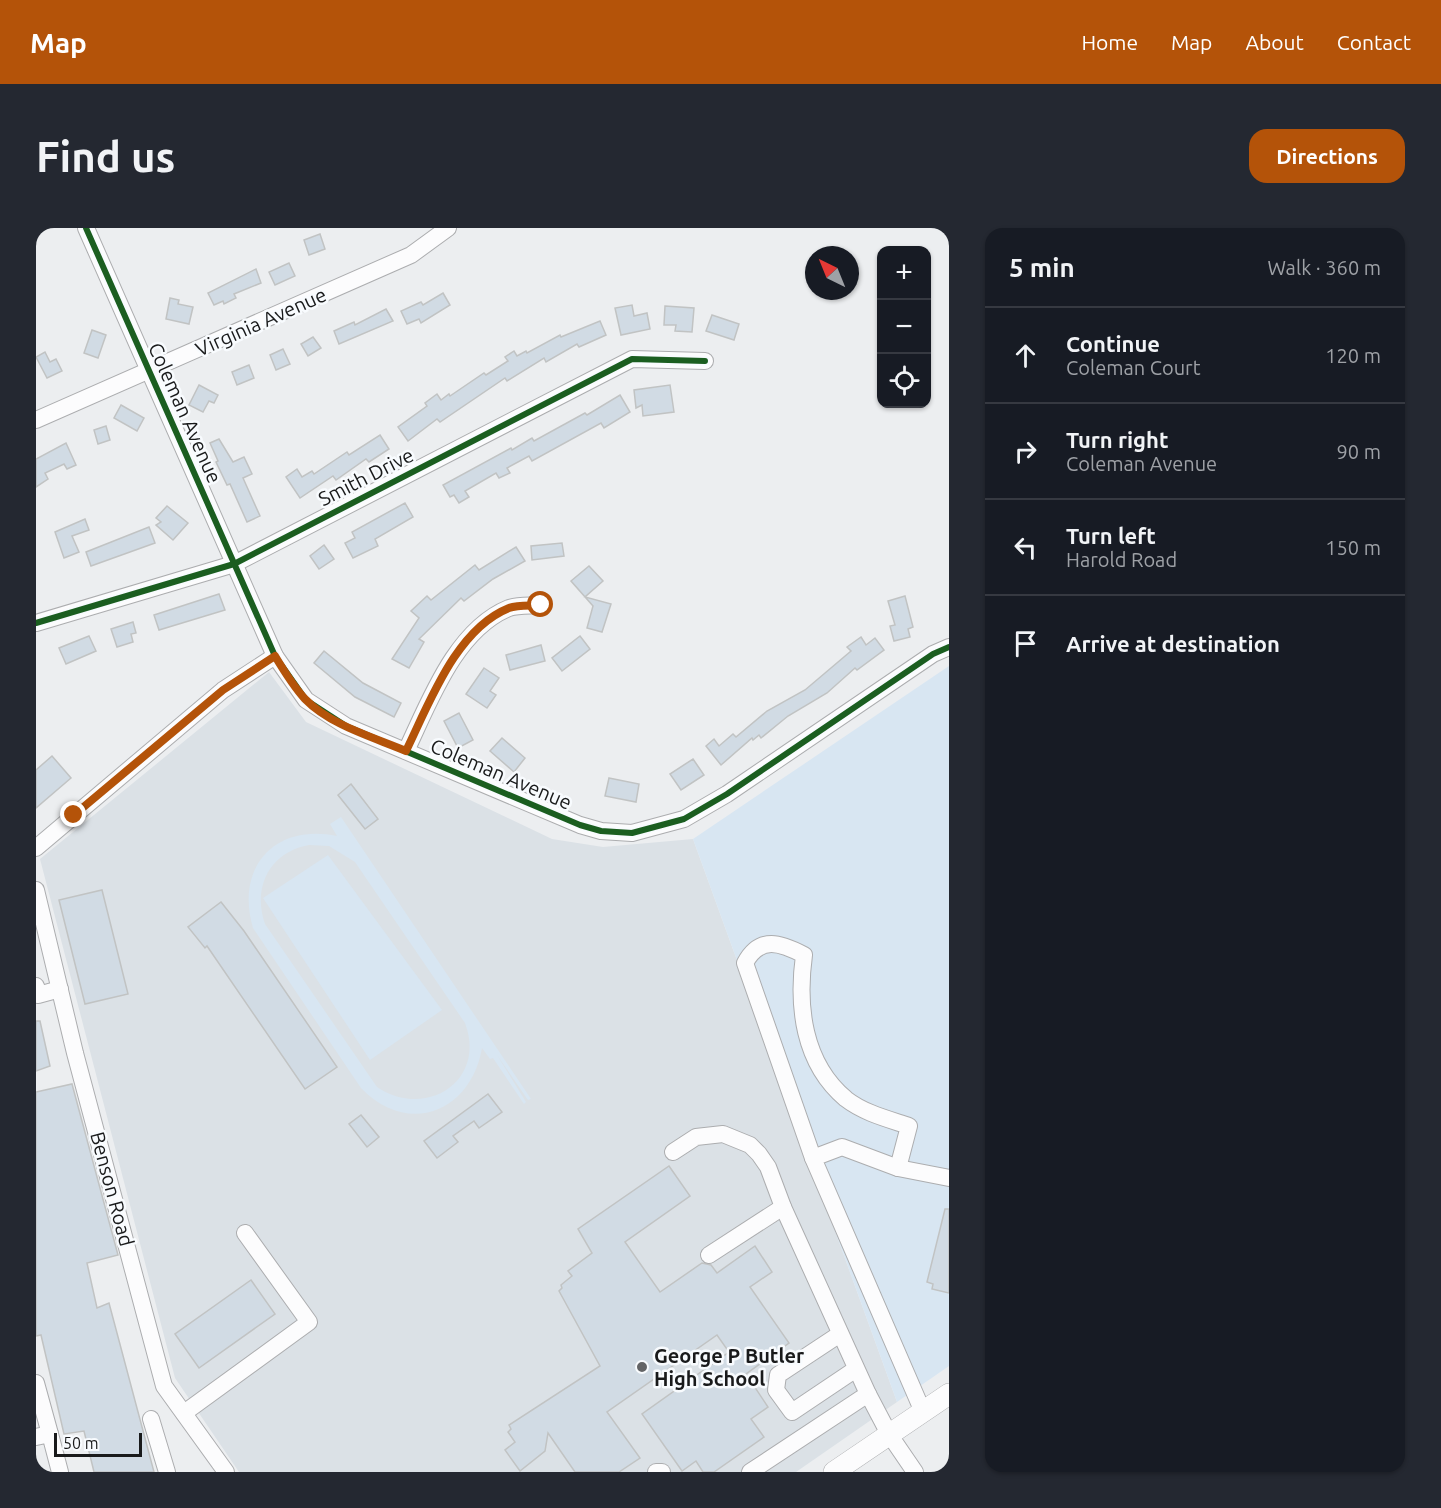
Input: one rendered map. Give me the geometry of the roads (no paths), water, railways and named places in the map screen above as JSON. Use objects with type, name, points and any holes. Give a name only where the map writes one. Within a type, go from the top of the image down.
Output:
[{"type":"main road","points":[[834,1472],[949,1394]]},
{"type":"street","name":"Coleman Avenue","points":[[86,228],[275,656],[298,691],[317,709],[346,726],[580,825],[620,833],[647,830],[684,819],[709,805],[933,654],[949,647]]},
{"type":"street","name":"Virginia Avenue","points":[[36,420],[411,255],[448,228]]},
{"type":"street","name":"Smith Drive","points":[[36,623],[234,564],[632,358],[705,361]]},
{"type":"street","points":[[406,751],[446,669],[464,645],[492,619],[510,608],[541,605]]},
{"type":"street","points":[[36,848],[208,702],[275,656]]},
{"type":"street","name":"Benson Road","points":[[36,890],[164,1386],[184,1413],[218,1469]]},
{"type":"street","points":[[898,1168],[909,1126],[873,1114],[846,1099],[828,1078],[814,1056],[802,1022],[800,987],[804,955],[785,945],[767,944],[752,950],[745,963],[813,1158],[923,1412]]},
{"type":"street","points":[[36,986],[38,994],[60,989]]},
{"type":"street","points":[[672,1152],[696,1137],[723,1134],[750,1145],[768,1167],[783,1207],[868,1394],[889,1434],[915,1472]]},
{"type":"street","points":[[813,1158],[842,1147],[898,1168],[949,1178]]},
{"type":"street","points":[[709,1255],[783,1207]]},
{"type":"street","points":[[184,1413],[309,1322],[245,1233]]},
{"type":"street","points":[[840,1334],[778,1375],[776,1390],[792,1412],[856,1369]]},
{"type":"street","points":[[36,1383],[43,1436],[60,1472]]},
{"type":"street","points":[[750,1472],[868,1394]]},
{"type":"street","points":[[151,1419],[167,1472]]},
{"type":"street","points":[[656,1472],[662,1472]]},
{"type":"place","name":"George P Butler High School","points":[[642,1367]]}]
